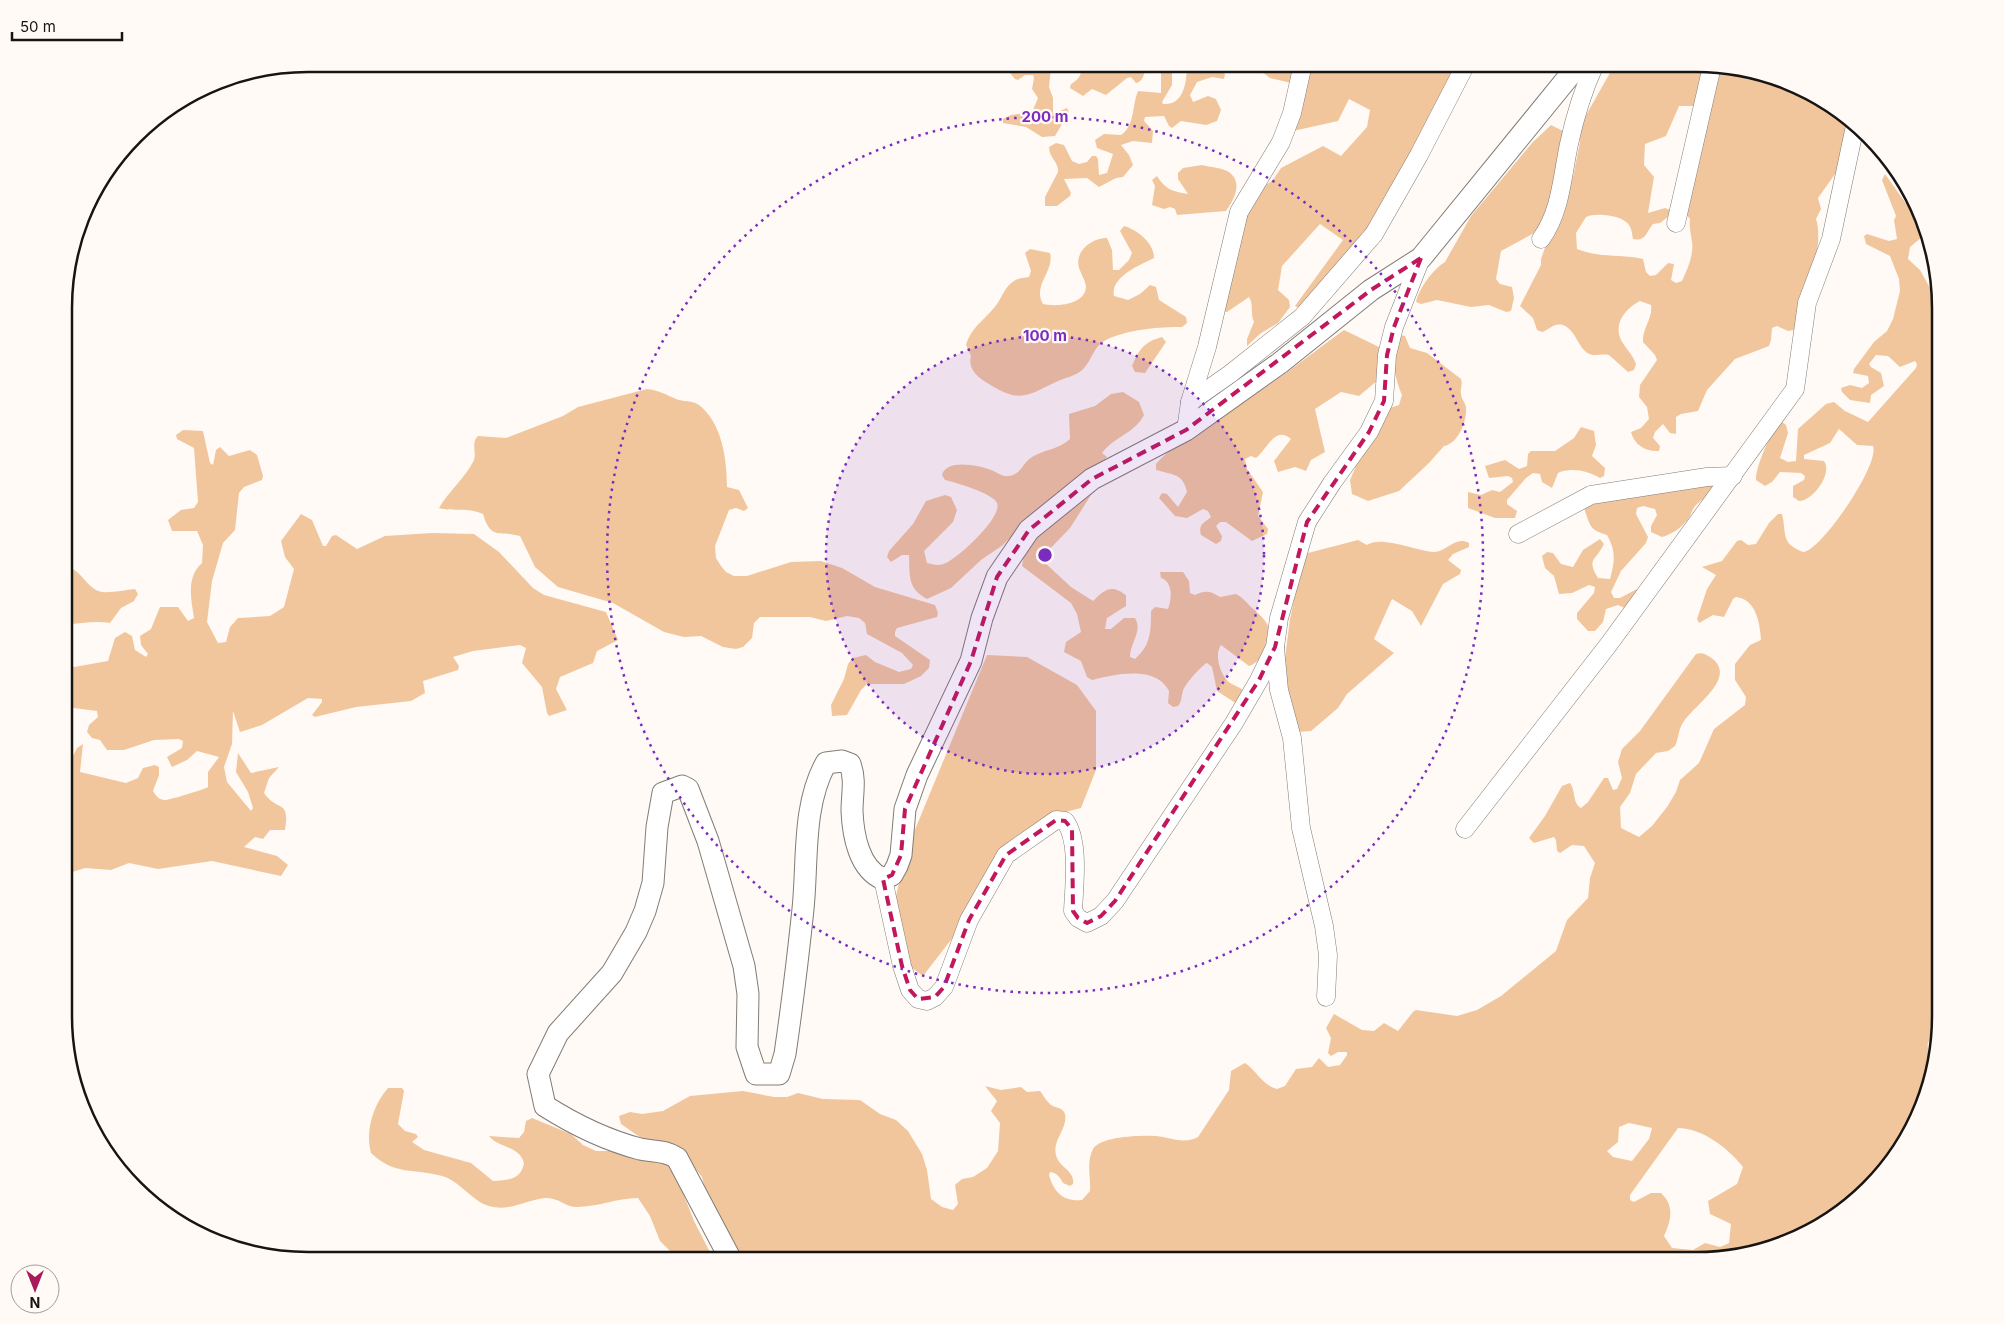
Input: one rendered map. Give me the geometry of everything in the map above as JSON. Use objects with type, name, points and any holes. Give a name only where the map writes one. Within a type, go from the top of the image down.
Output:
[{"type":"street","points":[[1186,430],[1190,402],[1207,347],[1239,212],[1281,142],[1292,113],[1300,72]]},
{"type":"street","points":[[1190,402],[1230,374],[1302,316],[1374,234],[1419,155],[1462,72]]},
{"type":"street","points":[[883,880],[892,875],[897,866],[901,855],[905,809],[917,775],[971,662],[982,618],[994,585],[1029,530],[1092,478],[1186,430],[1280,362],[1371,290],[1421,258],[1573,72]]},
{"type":"street","points":[[1541,239],[1551,225],[1559,199],[1578,103],[1592,72]]},
{"type":"street","points":[[1676,223],[1710,73]]},
{"type":"street","points":[[1465,829],[1609,644],[1795,389],[1807,303],[1831,239],[1853,133]]},
{"type":"street","points":[[1326,997],[1328,955],[1324,926],[1301,828],[1292,738],[1280,690],[1275,647],[1279,618],[1306,522],[1369,432],[1384,401],[1387,355],[1392,336],[1421,258]]},
{"type":"street","points":[[1518,534],[1591,495],[1707,477],[1733,476]]},
{"type":"street","points":[[727,1252],[678,1158],[667,1152],[641,1149],[579,1128],[545,1106],[538,1074],[558,1033],[612,973],[636,932],[653,883],[657,827],[663,793],[682,786],[688,790],[708,841],[744,966],[748,994],[747,1047],[756,1074],[780,1074],[785,1054],[803,908],[811,806],[818,778],[826,763],[842,761],[850,764],[854,774],[854,830],[861,855],[869,872],[883,880],[902,966],[910,990],[918,999],[927,1001],[935,998],[944,987],[969,920],[1006,855],[1056,820],[1065,821],[1072,829],[1074,911],[1078,918],[1087,923],[1101,916],[1115,901],[1234,722],[1259,680],[1275,647]]},
{"type":"highlighted area","points":[[1421,258],[1394,327],[1387,355],[1384,401],[1369,432],[1307,522],[1275,647],[1259,680],[1115,901],[1101,916],[1087,923],[1078,918],[1073,911],[1072,829],[1065,821],[1056,820],[1006,855],[969,920],[944,987],[935,997],[918,999],[910,990],[902,966],[883,879],[892,875],[901,855],[905,809],[971,661],[997,577],[1029,530],[1092,479],[1186,430],[1371,290]]},
{"type":"shaded area","points":[[1002,72],[1050,72],[1049,87],[1053,98],[1053,114],[1067,108],[1069,112],[1055,136],[1042,137],[1026,127],[1003,123],[1003,119],[1011,115],[1032,112],[1038,98],[1032,89],[1033,75],[1025,75],[1018,80],[1010,73]]},
{"type":"shaded area","points":[[1081,72],[1145,72],[1139,82],[1136,83],[1131,77],[1127,78],[1106,95],[1092,89],[1083,96],[1070,88],[1071,84]]},
{"type":"shaded area","points":[[1161,72],[1172,72],[1172,85],[1162,102],[1163,104],[1176,101],[1180,96],[1185,84],[1186,72],[1222,72],[1225,74],[1224,79],[1212,77],[1197,82],[1190,95],[1193,102],[1208,96],[1216,99],[1221,110],[1217,121],[1206,125],[1181,121],[1172,128],[1164,116],[1145,117],[1144,121],[1153,131],[1152,143],[1133,141],[1121,145],[1129,155],[1133,165],[1123,177],[1116,178],[1099,187],[1087,178],[1064,179],[1071,193],[1070,196],[1057,206],[1045,206],[1045,197],[1058,172],[1049,147],[1056,143],[1064,145],[1072,161],[1079,164],[1087,162],[1092,156],[1096,156],[1098,159],[1099,175],[1107,173],[1113,154],[1097,148],[1095,140],[1104,134],[1121,135],[1126,131],[1131,121],[1138,91],[1161,93]]},
{"type":"shaded area","points":[[1262,72],[1296,72],[1291,83],[1270,78]]},
{"type":"shaded area","points":[[1307,72],[1453,72],[1368,230],[1301,309],[1295,306],[1343,240],[1320,224],[1282,266],[1278,290],[1289,300],[1290,307],[1278,323],[1261,333],[1247,346],[1247,339],[1254,322],[1249,297],[1227,312],[1219,311],[1240,227],[1262,188],[1273,180],[1281,168],[1323,146],[1341,156],[1367,127],[1370,110],[1349,99],[1338,121],[1293,131]]},
{"type":"shaded area","points":[[1610,72],[1704,73],[1694,106],[1679,106],[1666,136],[1645,144],[1644,165],[1654,177],[1648,213],[1665,208],[1670,210],[1669,216],[1660,223],[1653,224],[1643,238],[1637,240],[1633,239],[1631,228],[1623,220],[1603,215],[1586,217],[1576,233],[1577,249],[1593,254],[1643,259],[1646,272],[1650,276],[1656,275],[1668,263],[1674,264],[1671,280],[1676,283],[1682,281],[1692,252],[1690,219],[1682,209],[1714,73],[1742,77],[1786,90],[1814,104],[1846,127],[1840,167],[1818,198],[1821,209],[1816,219],[1818,243],[1816,257],[1798,325],[1794,330],[1788,331],[1777,326],[1772,328],[1769,346],[1735,359],[1707,390],[1698,411],[1681,414],[1676,417],[1676,434],[1670,433],[1663,424],[1655,432],[1653,438],[1660,446],[1659,451],[1641,447],[1635,441],[1631,432],[1641,428],[1649,419],[1647,407],[1639,397],[1640,385],[1657,360],[1643,342],[1651,305],[1640,301],[1626,312],[1620,322],[1619,334],[1621,340],[1636,364],[1634,370],[1628,372],[1609,355],[1592,355],[1586,352],[1574,334],[1562,325],[1553,326],[1542,332],[1537,330],[1533,318],[1520,306],[1541,265],[1541,259],[1548,239],[1536,232],[1501,251],[1496,279],[1500,284],[1512,287],[1514,298],[1511,311],[1506,312],[1489,305],[1471,307],[1437,300],[1421,304],[1416,302],[1427,280],[1445,262],[1471,216],[1532,143],[1551,125],[1571,135],[1567,188],[1573,177],[1580,142],[1581,124]]},
{"type":"shaded area","points":[[1202,165],[1229,172],[1236,181],[1236,192],[1226,211],[1177,215],[1175,209],[1170,207],[1164,209],[1152,205],[1155,186],[1152,180],[1157,176],[1170,189],[1188,194],[1178,179],[1178,173],[1183,168]]},
{"type":"shaded area","points":[[1885,174],[1914,218],[1921,238],[1910,247],[1908,259],[1920,270],[1930,288],[1932,308],[1931,1031],[1928,1042],[1927,1062],[1919,1091],[1900,1134],[1873,1171],[1851,1193],[1827,1212],[1786,1234],[1771,1239],[1742,1247],[1696,1252],[738,1252],[705,1189],[702,1177],[676,1144],[644,1140],[621,1124],[619,1116],[630,1112],[642,1114],[663,1111],[690,1096],[743,1091],[774,1097],[787,1097],[798,1093],[823,1099],[860,1100],[880,1114],[896,1120],[908,1131],[922,1154],[927,1170],[931,1199],[942,1207],[953,1210],[958,1204],[955,1185],[962,1179],[973,1177],[987,1168],[998,1151],[1000,1123],[991,1111],[997,1101],[985,1086],[1001,1090],[1021,1087],[1027,1092],[1040,1091],[1049,1103],[1064,1112],[1064,1125],[1055,1150],[1060,1163],[1072,1175],[1073,1184],[1070,1186],[1063,1183],[1055,1173],[1050,1172],[1049,1175],[1054,1187],[1061,1195],[1065,1198],[1082,1200],[1090,1191],[1090,1160],[1093,1149],[1097,1145],[1104,1141],[1132,1136],[1156,1136],[1182,1140],[1198,1137],[1229,1090],[1231,1071],[1245,1063],[1263,1081],[1277,1089],[1285,1086],[1296,1069],[1312,1067],[1319,1058],[1328,1067],[1340,1065],[1347,1052],[1338,1052],[1331,1056],[1328,1053],[1331,1038],[1326,1028],[1334,1014],[1362,1030],[1374,1031],[1384,1023],[1398,1031],[1416,1010],[1457,1016],[1477,1010],[1501,996],[1556,951],[1567,920],[1588,898],[1590,878],[1595,863],[1584,846],[1572,845],[1560,853],[1557,851],[1554,837],[1534,843],[1529,838],[1545,816],[1562,786],[1570,783],[1576,803],[1581,808],[1588,802],[1604,778],[1608,778],[1613,790],[1617,789],[1622,778],[1618,762],[1622,749],[1640,731],[1696,654],[1700,653],[1710,657],[1718,665],[1720,673],[1718,681],[1684,721],[1675,746],[1668,751],[1656,753],[1636,774],[1630,793],[1620,807],[1621,828],[1639,837],[1652,826],[1667,807],[1676,792],[1680,780],[1699,763],[1714,729],[1745,705],[1746,697],[1735,680],[1735,664],[1750,645],[1761,640],[1758,619],[1748,602],[1736,597],[1733,599],[1724,617],[1713,615],[1699,623],[1697,619],[1707,589],[1716,575],[1702,567],[1722,561],[1737,541],[1741,540],[1748,545],[1756,544],[1769,523],[1778,514],[1782,514],[1786,537],[1791,545],[1803,552],[1811,548],[1822,538],[1847,506],[1867,471],[1873,456],[1873,446],[1857,445],[1839,429],[1830,443],[1804,455],[1804,459],[1824,461],[1826,472],[1820,486],[1804,500],[1799,501],[1793,497],[1793,486],[1804,480],[1805,476],[1801,473],[1780,472],[1772,482],[1765,486],[1756,480],[1761,458],[1769,440],[1782,422],[1786,425],[1788,433],[1780,458],[1788,462],[1796,461],[1798,429],[1826,404],[1834,402],[1845,411],[1868,422],[1916,368],[1917,364],[1915,361],[1900,367],[1888,356],[1876,355],[1869,364],[1881,373],[1884,386],[1871,395],[1870,403],[1850,400],[1842,392],[1841,388],[1850,385],[1862,388],[1869,383],[1868,376],[1853,373],[1854,369],[1874,342],[1887,331],[1893,319],[1900,291],[1899,279],[1890,256],[1866,244],[1864,236],[1867,234],[1889,241],[1897,239],[1894,220],[1896,216],[1882,180]],"holes":[[[1629,1123],[1652,1128],[1649,1139],[1632,1161],[1613,1157],[1607,1151],[1618,1142],[1619,1127]],[[1678,1128],[1696,1131],[1714,1140],[1743,1167],[1737,1184],[1708,1201],[1710,1214],[1731,1224],[1729,1243],[1720,1247],[1705,1243],[1693,1250],[1672,1248],[1664,1236],[1670,1219],[1670,1208],[1661,1193],[1651,1193],[1634,1202],[1630,1200],[1630,1195]]]},
{"type":"shaded area","points":[[1124,226],[1135,231],[1148,242],[1154,258],[1121,277],[1114,289],[1114,296],[1128,300],[1140,294],[1150,285],[1156,287],[1159,300],[1186,317],[1187,323],[1182,327],[1146,329],[1127,332],[1110,338],[1099,345],[1079,373],[1027,395],[1012,395],[995,388],[978,376],[970,364],[971,356],[966,345],[968,339],[975,328],[997,304],[1008,286],[1017,279],[1029,277],[1031,271],[1025,253],[1030,249],[1050,253],[1051,260],[1042,284],[1040,297],[1043,304],[1062,305],[1076,301],[1085,292],[1086,286],[1078,262],[1082,251],[1090,243],[1107,238],[1112,250],[1113,270],[1119,270],[1129,260],[1132,253],[1120,231]]},
{"type":"shaded area","points":[[1344,330],[1379,347],[1378,380],[1359,396],[1341,392],[1315,409],[1325,452],[1311,460],[1306,471],[1295,467],[1278,472],[1274,461],[1291,439],[1285,435],[1280,435],[1272,440],[1256,458],[1251,456],[1245,459],[1247,469],[1263,492],[1258,516],[1268,529],[1267,534],[1252,541],[1226,522],[1220,522],[1216,526],[1222,536],[1221,541],[1216,544],[1201,535],[1200,531],[1204,522],[1211,517],[1208,511],[1203,509],[1187,518],[1175,516],[1159,498],[1162,493],[1167,494],[1178,507],[1187,492],[1185,486],[1180,478],[1156,470],[1156,464],[1192,433],[1271,384]]},
{"type":"shaded area","points":[[1399,335],[1405,336],[1410,348],[1427,353],[1461,379],[1461,396],[1466,408],[1465,419],[1457,437],[1444,446],[1399,491],[1368,501],[1352,494],[1350,480],[1359,459],[1390,408],[1399,405],[1402,395],[1396,379],[1394,365]]},
{"type":"shaded area","points":[[1162,337],[1166,342],[1145,373],[1135,372],[1132,366],[1143,347],[1151,341]]},
{"type":"shaded area","points":[[647,389],[679,400],[697,403],[713,421],[718,431],[726,465],[727,487],[739,490],[748,508],[744,511],[736,508],[729,510],[715,546],[716,558],[726,572],[734,576],[747,576],[791,562],[821,561],[842,568],[875,587],[935,605],[938,613],[937,617],[897,628],[895,632],[895,636],[930,660],[929,668],[921,676],[904,684],[867,684],[861,690],[847,715],[832,716],[831,705],[844,679],[848,664],[853,658],[866,655],[875,662],[899,672],[911,669],[913,665],[902,653],[867,634],[865,623],[859,618],[847,616],[826,621],[810,617],[760,617],[754,623],[752,638],[743,647],[736,649],[723,647],[701,636],[684,637],[664,632],[613,603],[558,587],[535,567],[520,536],[493,531],[489,528],[483,514],[439,508],[473,462],[475,456],[474,445],[478,436],[506,438],[563,416],[578,407]]},
{"type":"shaded area","points":[[1123,392],[1139,402],[1144,415],[1135,427],[1107,447],[1102,453],[1107,457],[1103,462],[1068,490],[1040,507],[1003,545],[981,560],[951,588],[927,599],[913,586],[910,575],[909,555],[902,555],[891,562],[887,557],[889,551],[913,524],[926,501],[945,495],[951,497],[957,510],[953,522],[924,551],[927,563],[941,565],[952,559],[987,527],[997,509],[997,503],[982,492],[945,480],[942,475],[945,470],[956,465],[971,465],[985,468],[1004,476],[1013,475],[1032,457],[1061,445],[1070,439],[1069,414],[1095,406],[1111,394]]},
{"type":"shaded area","points":[[1581,427],[1594,431],[1596,445],[1592,456],[1605,468],[1604,476],[1600,478],[1590,473],[1563,471],[1558,473],[1552,488],[1542,482],[1540,474],[1533,473],[1526,478],[1507,500],[1507,504],[1517,511],[1515,518],[1495,518],[1468,508],[1468,492],[1481,495],[1492,490],[1500,492],[1513,482],[1512,478],[1508,476],[1489,478],[1485,466],[1505,460],[1519,469],[1527,466],[1528,454],[1531,451],[1555,451],[1574,438]]},
{"type":"shaded area","points":[[183,430],[203,431],[210,463],[213,465],[216,450],[220,447],[229,456],[250,450],[257,455],[263,476],[262,480],[244,487],[239,493],[235,530],[223,543],[212,581],[207,622],[218,643],[226,642],[230,627],[238,618],[270,616],[284,607],[294,569],[285,557],[281,541],[301,514],[312,520],[323,546],[326,546],[332,536],[336,535],[357,549],[385,536],[432,533],[474,534],[499,552],[533,588],[544,595],[606,612],[618,640],[597,651],[593,663],[560,677],[556,689],[567,710],[549,716],[542,687],[522,663],[526,648],[520,645],[473,651],[453,657],[459,666],[458,670],[423,681],[425,693],[411,701],[356,707],[315,717],[312,715],[322,702],[322,699],[308,698],[262,725],[240,732],[233,711],[232,744],[224,767],[227,782],[251,811],[253,808],[248,792],[236,772],[238,753],[251,773],[279,767],[269,778],[264,793],[284,810],[286,814],[285,830],[270,830],[263,839],[255,837],[244,847],[277,856],[288,865],[281,876],[212,861],[158,869],[129,863],[111,870],[85,868],[72,872],[72,758],[77,748],[83,744],[80,772],[126,783],[138,778],[143,768],[155,765],[159,767],[159,775],[153,791],[158,797],[165,800],[208,787],[208,772],[219,757],[197,751],[187,760],[172,767],[167,757],[182,748],[183,741],[179,739],[154,740],[124,750],[107,750],[100,740],[92,738],[87,732],[89,725],[98,717],[97,711],[72,708],[72,666],[108,661],[115,638],[125,632],[132,636],[135,650],[146,657],[148,654],[141,645],[140,636],[151,629],[160,607],[178,607],[188,621],[194,618],[191,589],[194,575],[202,563],[203,545],[197,531],[172,531],[168,520],[181,510],[194,508],[198,502],[194,448],[177,439],[176,435]]},
{"type":"shaded area","points":[[1105,482],[1091,495],[1070,528],[1044,555],[1043,561],[1071,587],[1093,601],[1108,589],[1116,590],[1126,595],[1126,606],[1107,618],[1105,629],[1111,629],[1124,618],[1135,618],[1138,628],[1130,657],[1135,659],[1144,648],[1149,637],[1151,611],[1155,607],[1168,609],[1171,595],[1170,587],[1161,578],[1160,572],[1183,572],[1189,581],[1190,593],[1195,595],[1202,592],[1213,593],[1220,597],[1236,594],[1262,617],[1269,630],[1269,635],[1260,658],[1249,666],[1221,645],[1219,649],[1218,659],[1223,675],[1230,683],[1244,691],[1237,704],[1217,691],[1212,667],[1207,663],[1186,684],[1181,701],[1178,706],[1173,707],[1168,703],[1169,691],[1155,677],[1123,674],[1092,680],[1087,677],[1081,661],[1064,652],[1066,642],[1081,632],[1077,614],[1071,603],[1022,566],[1024,554],[1038,535],[1091,488]]},
{"type":"shaded area","points":[[1711,483],[1714,489],[1712,492],[1696,505],[1688,520],[1666,536],[1662,537],[1651,532],[1651,526],[1657,515],[1655,509],[1643,506],[1637,508],[1636,514],[1648,537],[1646,543],[1621,571],[1611,592],[1614,598],[1620,598],[1637,589],[1641,595],[1629,610],[1618,605],[1606,609],[1603,622],[1595,631],[1588,631],[1577,619],[1577,613],[1594,593],[1595,587],[1589,585],[1572,593],[1559,594],[1554,576],[1545,568],[1542,556],[1547,552],[1553,553],[1561,564],[1573,567],[1583,550],[1600,539],[1604,544],[1594,560],[1594,571],[1598,578],[1610,579],[1614,561],[1612,546],[1607,535],[1593,529],[1591,526],[1584,508],[1588,503]]},
{"type":"shaded area","points":[[1358,540],[1367,545],[1373,542],[1381,542],[1433,552],[1438,552],[1459,541],[1469,543],[1469,547],[1453,554],[1448,560],[1461,570],[1460,574],[1443,584],[1421,626],[1412,611],[1392,599],[1374,639],[1394,653],[1347,694],[1338,708],[1311,731],[1298,732],[1282,681],[1290,619],[1303,559],[1308,553]]},
{"type":"shaded area","points":[[72,569],[92,587],[102,592],[135,589],[138,594],[134,601],[121,608],[110,623],[72,624]]},
{"type":"shaded area","points":[[987,655],[1027,657],[1077,685],[1096,711],[1096,770],[1081,808],[1046,817],[923,976],[901,960],[896,896],[907,849]]},
{"type":"shaded area","points":[[388,1088],[402,1088],[404,1091],[398,1124],[405,1131],[416,1134],[418,1137],[412,1142],[424,1150],[471,1163],[493,1181],[517,1176],[524,1163],[518,1153],[489,1136],[519,1138],[524,1132],[526,1121],[532,1118],[571,1134],[583,1145],[596,1151],[623,1151],[666,1160],[676,1175],[694,1221],[710,1252],[671,1252],[660,1241],[650,1216],[638,1198],[577,1207],[545,1198],[510,1207],[496,1207],[483,1204],[455,1182],[442,1176],[405,1170],[388,1165],[371,1153],[369,1145],[370,1127],[374,1110]]}]
